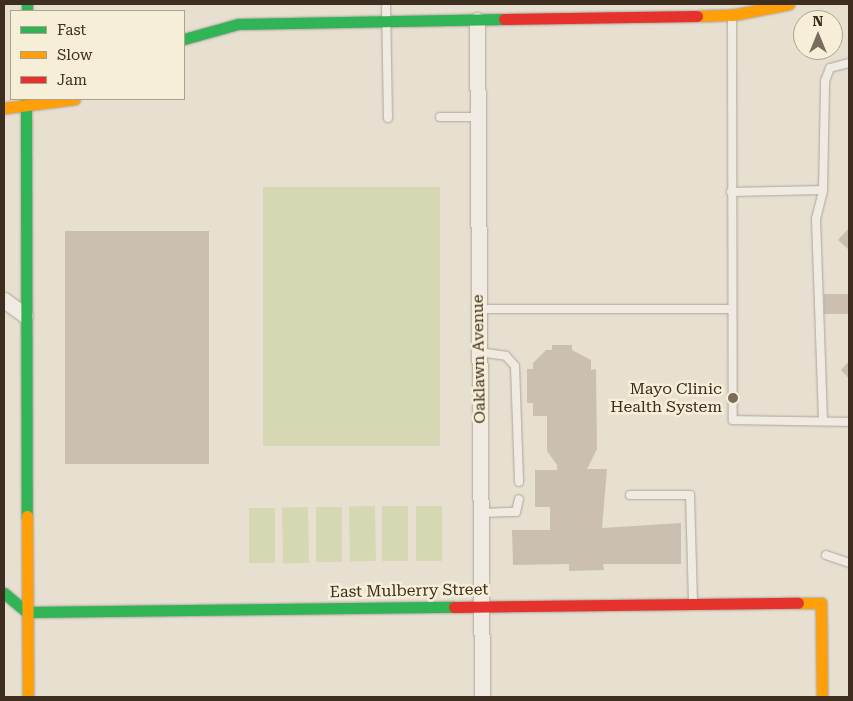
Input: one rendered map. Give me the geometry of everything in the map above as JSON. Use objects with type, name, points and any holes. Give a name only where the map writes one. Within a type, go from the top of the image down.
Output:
[{"type":"street","points":[[185,39],[238,24],[477,20],[691,10],[732,15],[788,4]]},
{"type":"street","name":"Oaklawn Avenue","points":[[477,20],[482,697]]},
{"type":"street","points":[[4,108],[26,103],[62,100]]},
{"type":"street","points":[[26,103],[28,697]]},
{"type":"street","points":[[4,300],[26,315]]},
{"type":"street","points":[[4,594],[27,612]]},
{"type":"street","name":"East Mulberry Street","points":[[27,612],[821,603],[822,697]]},
{"type":"lane","points":[[386,4],[388,118]]},
{"type":"lane","points":[[732,15],[731,309],[733,420],[823,420],[849,422]]},
{"type":"lane","points":[[823,420],[816,219],[823,190],[825,82],[830,68],[849,63]]},
{"type":"lane","points":[[440,118],[478,117]]},
{"type":"lane","points":[[731,192],[823,190]]},
{"type":"lane","points":[[478,309],[731,309]]},
{"type":"lane","points":[[479,352],[506,356],[515,366],[518,482]]},
{"type":"lane","points":[[630,495],[690,495],[693,604]]},
{"type":"lane","points":[[481,513],[516,512],[519,499]]},
{"type":"lane","points":[[826,555],[849,563]]},
{"type":"green space","points":[[263,187],[440,187],[440,446],[263,446]]},
{"type":"green space","points":[[349,506],[375,506],[376,561],[350,561]]},
{"type":"green space","points":[[382,506],[408,506],[408,561],[382,561]]},
{"type":"green space","points":[[416,506],[442,506],[442,561],[416,561]]},
{"type":"green space","points":[[282,507],[308,507],[309,563],[283,563]]},
{"type":"green space","points":[[316,507],[342,507],[342,562],[316,562]]},
{"type":"green space","points":[[249,508],[275,508],[275,563],[249,563]]},
{"type":"building","points":[[849,228],[849,250],[838,240]]},
{"type":"building","points":[[65,231],[209,231],[209,464],[65,464]]},
{"type":"building","points":[[824,294],[849,294],[849,314],[824,314]]},
{"type":"building","points":[[552,345],[572,345],[572,350],[591,360],[591,370],[596,369],[597,449],[587,469],[607,469],[602,528],[681,523],[681,564],[603,564],[604,570],[569,571],[569,564],[513,565],[512,530],[550,530],[550,507],[535,507],[535,470],[557,470],[557,465],[547,451],[547,416],[533,416],[533,403],[527,403],[527,369],[533,369],[533,363],[546,350],[552,350]]},
{"type":"building","points":[[849,361],[849,379],[841,370]]},
{"type":"traffic: fast","points":[[27,4],[27,10]]},
{"type":"traffic: fast","points":[[185,39],[238,24],[504,19]]},
{"type":"traffic: fast","points":[[26,100],[27,516]]},
{"type":"traffic: fast","points":[[4,593],[27,612],[454,607]]},
{"type":"traffic: slow","points":[[697,16],[732,15],[789,4]]},
{"type":"traffic: slow","points":[[4,108],[66,100]]},
{"type":"traffic: slow","points":[[27,516],[28,697]]},
{"type":"traffic: slow","points":[[798,603],[821,603],[822,697]]},
{"type":"traffic: jam","points":[[504,19],[697,16]]},
{"type":"traffic: jam","points":[[454,607],[798,603]]},
{"type":"place","name":"Mayo Clinic Health System","points":[[733,398]]}]
